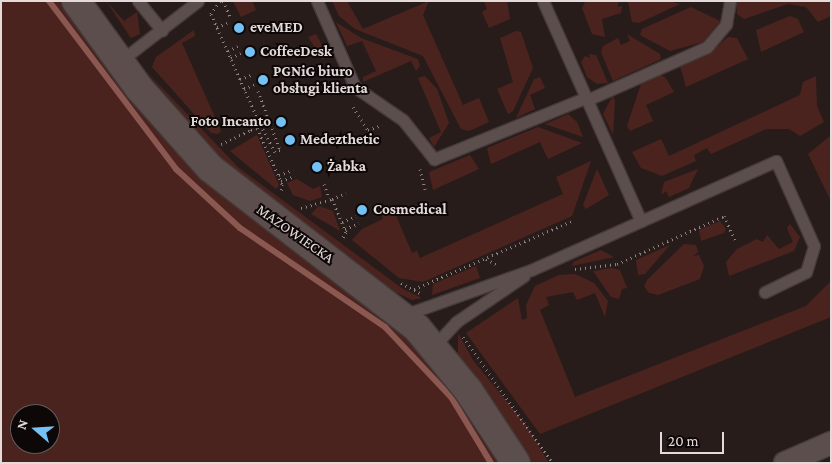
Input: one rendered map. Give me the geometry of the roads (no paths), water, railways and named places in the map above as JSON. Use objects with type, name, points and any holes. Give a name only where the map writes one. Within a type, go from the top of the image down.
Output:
[{"type":"street","name":"MAZOWIECKA","points":[[76,1],[119,62],[177,133],[227,183],[404,315],[434,346],[516,463]]},
{"type":"street","points":[[785,463],[831,443]]},
{"type":"lane","points":[[138,1],[162,31]]},
{"type":"lane","points":[[119,62],[162,31],[198,1]]},
{"type":"lane","points":[[317,1],[356,87],[403,120],[434,159],[586,99],[707,47],[726,24],[730,1]]},
{"type":"lane","points":[[543,1],[641,221]]},
{"type":"lane","points":[[404,315],[432,302],[531,270],[776,161],[814,246],[806,272],[765,292]]},
{"type":"lane","points":[[434,346],[456,322],[531,270]]},
{"type":"waterway","points":[[49,1],[176,169],[240,228],[385,327],[451,397],[491,463]]},
{"type":"place","name":"eveMED","points":[[239,28]]},
{"type":"place","name":"CoffeeDesk","points":[[250,52]]},
{"type":"place","name":"PGNiG biuro obsługi klienta","points":[[263,80]]},
{"type":"place","name":"Foto Incanto","points":[[281,122]]},
{"type":"place","name":"Medezthetic","points":[[290,140]]},
{"type":"place","name":"Żabka","points":[[317,167]]},
{"type":"place","name":"Cosmedical","points":[[362,210]]}]
